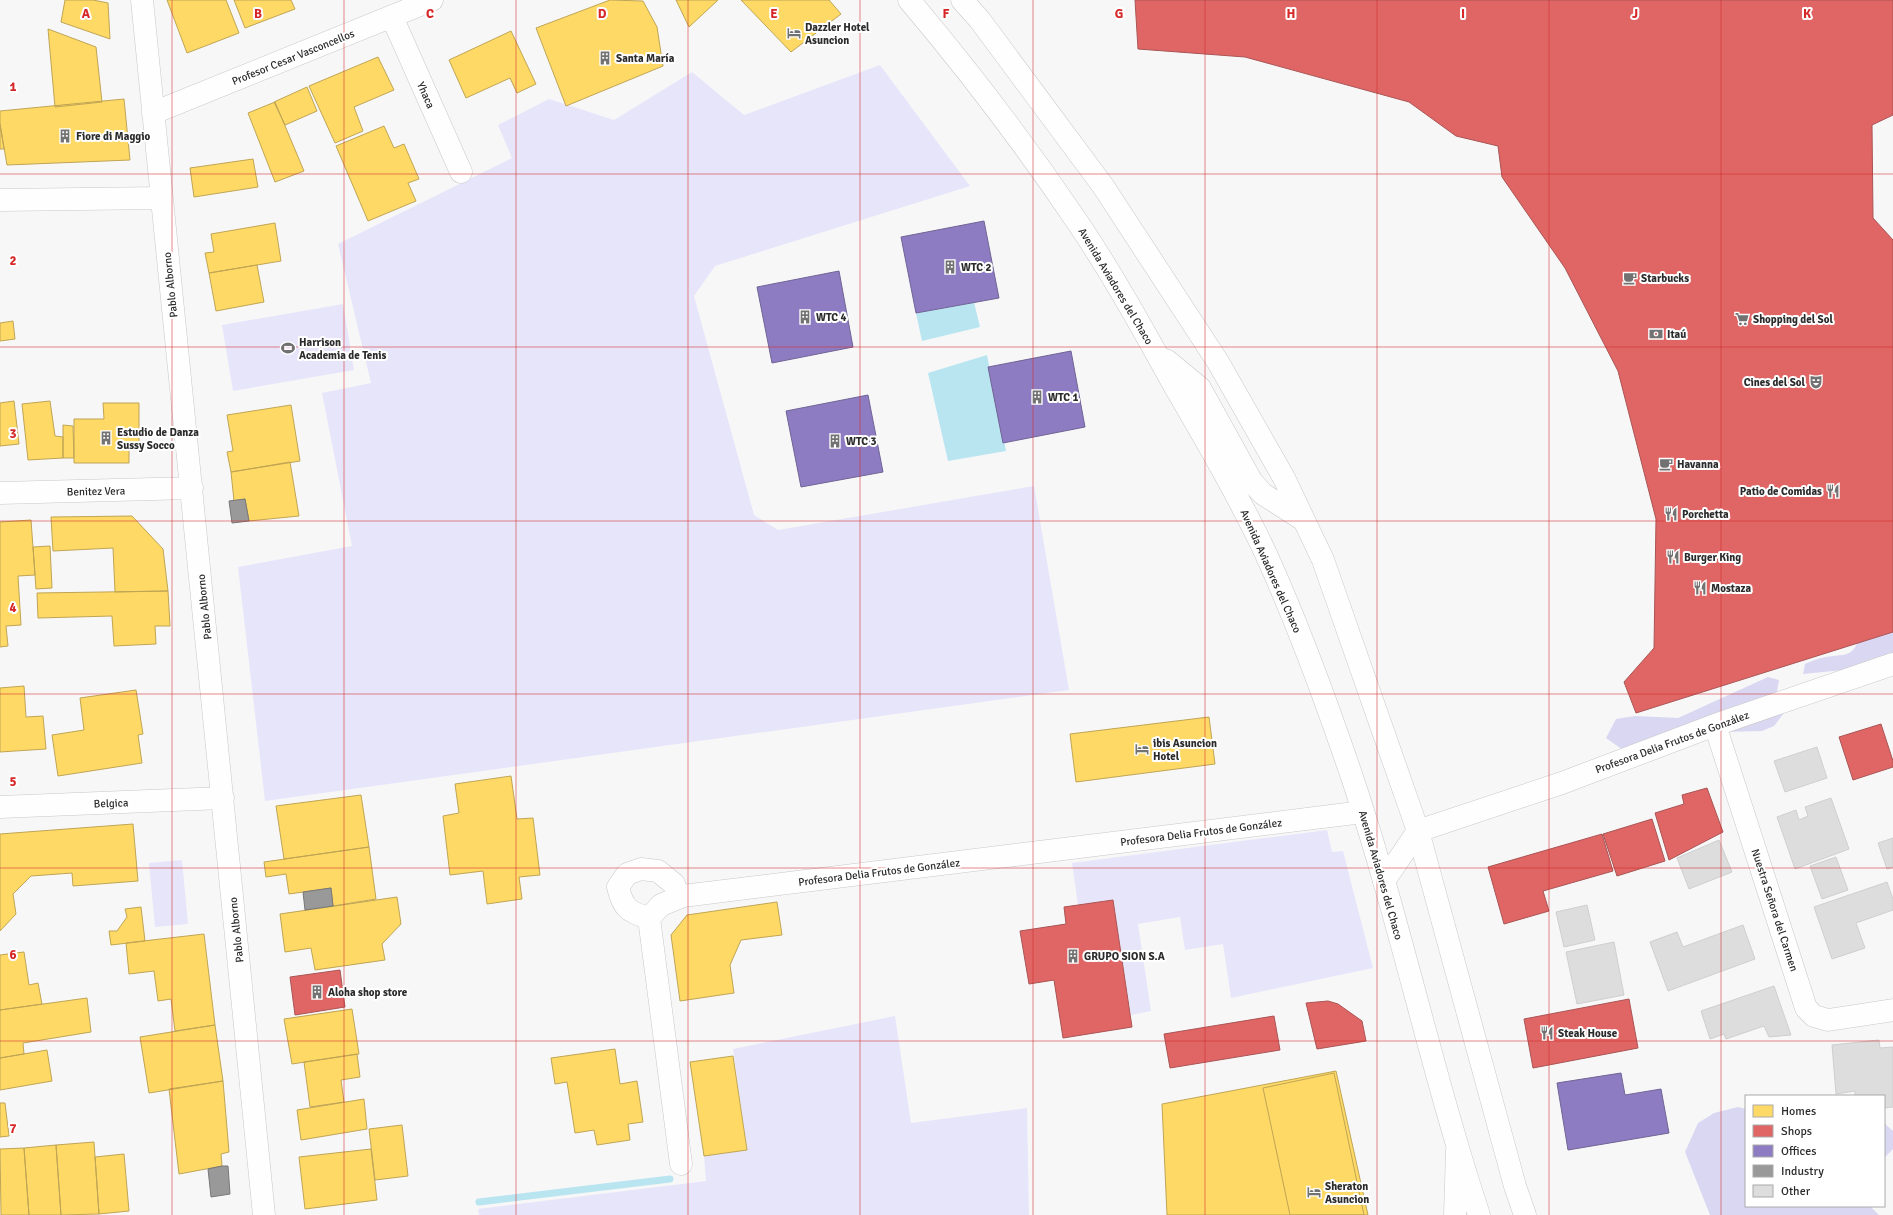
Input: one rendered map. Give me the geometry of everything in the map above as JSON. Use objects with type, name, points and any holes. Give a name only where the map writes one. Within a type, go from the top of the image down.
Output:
[{"type":"main road","name":"Pablo Alborno","points":[[142,0],[264,1215]]},
{"type":"main road","name":"Profesor Cesar Vasconcellos","points":[[153,113],[432,0]]},
{"type":"main road","name":"Avenida Aviadores del Chaco","points":[[909,0],[1002,117],[1078,223],[1120,290],[1223,470],[1266,555],[1320,687],[1363,812],[1384,881],[1457,1148],[1479,1215]]},
{"type":"main road","points":[[962,0],[979,19],[1103,186],[1218,362],[1284,478],[1302,519],[1323,560],[1418,831],[1515,1186],[1526,1215]]},
{"type":"main road","name":"Yhaca","points":[[392,17],[461,172]]},
{"type":"main road","points":[[0,200],[161,198]]},
{"type":"main road","points":[[1156,352],[1200,388],[1252,482],[1263,494],[1302,519]]},
{"type":"main road","name":"Benitez Vera","points":[[0,493],[192,488]]},
{"type":"main road","name":"Profesora Delia Frutos de González","points":[[1418,831],[1562,784],[1716,725],[1893,664]]},
{"type":"main road","name":"Nuestra Señora del Carmen","points":[[1716,725],[1806,1008],[1814,1016],[1828,1020],[1893,1010]]},
{"type":"main road","name":"Belgica","points":[[0,807],[223,798]]},
{"type":"main road","name":"Profesora Delia Frutos de González","points":[[649,918],[661,905],[679,896],[1363,812]]},
{"type":"main road","points":[[1384,881],[1418,831]]},
{"type":"main road","points":[[679,896],[674,884],[658,871],[641,869],[626,874],[618,887],[622,903],[634,914],[649,918],[681,1164]]},
{"type":"main road","points":[[1455,1215],[1457,1148]]},
{"type":"main road","points":[[1515,1186],[1516,1215]]},
{"type":"shaded area","points":[[880,65],[970,186],[715,266],[694,296],[754,515],[778,530],[1034,486],[1069,690],[265,801],[238,567],[352,546],[322,393],[371,383],[338,244],[512,158],[498,125],[549,99],[614,120],[692,72],[744,115]]},
{"type":"shaded area","points":[[974,302],[980,327],[922,341],[916,313]]},
{"type":"shaded area","name":"Harrison Academia de Tenis","points":[[343,304],[354,370],[233,391],[222,325]]},
{"type":"shaded area","points":[[987,355],[1006,451],[948,461],[928,373]]},
{"type":"shaded area","points":[[1893,629],[1893,673],[1843,670],[1803,674],[1805,664],[1821,658],[1847,654],[1854,649],[1859,638]]},
{"type":"shaded area","points":[[1768,677],[1779,680],[1777,691],[1787,709],[1774,726],[1762,731],[1722,732],[1623,750],[1606,738],[1616,719],[1635,716],[1678,718]]},
{"type":"shaded area","points":[[1327,830],[1332,852],[1343,851],[1373,968],[1231,998],[1223,944],[1185,950],[1180,917],[1138,924],[1151,1011],[1131,1015],[1113,900],[1078,905],[1072,863]]},
{"type":"shaded area","points":[[182,860],[188,924],[155,927],[149,863]]},
{"type":"shaded area","points":[[895,1016],[911,1123],[1027,1108],[1029,1215],[479,1215],[478,1209],[706,1181],[704,1156],[747,1149],[733,1049]]},
{"type":"shaded area","points":[[1738,1107],[1745,1109],[1745,1207],[1871,1207],[1879,1215],[1710,1215],[1685,1152],[1698,1123],[1714,1113]]},
{"type":"shaded area","points":[[1885,1124],[1893,1131],[1893,1149],[1885,1157]]},
{"type":"building: Homes","points":[[65,0],[93,0],[108,3],[110,39],[61,22]]},
{"type":"building: Homes","points":[[167,0],[226,0],[239,33],[187,53]]},
{"type":"building: Homes","points":[[234,0],[291,0],[295,9],[245,28]]},
{"type":"building: Homes","name":"Santa María","points":[[610,0],[643,1],[657,27],[663,66],[566,106],[536,28]]},
{"type":"building: Homes","points":[[676,0],[718,0],[689,27]]},
{"type":"building: Homes","name":"Dazzler Hotel Asuncion","points":[[741,0],[829,0],[841,14],[791,52]]},
{"type":"building: Homes","points":[[48,29],[96,47],[102,102],[55,107]]},
{"type":"building: Homes","points":[[511,31],[536,84],[517,93],[510,78],[466,98],[449,60]]},
{"type":"building: Homes","points":[[378,57],[394,90],[354,107],[363,131],[335,143],[309,86]]},
{"type":"building: Homes","points":[[307,87],[317,111],[285,125],[274,102]]},
{"type":"building: Homes","name":"Fiore di Maggio","points":[[124,99],[130,160],[7,165],[0,124],[0,111]]},
{"type":"building: Homes","points":[[275,102],[304,171],[275,182],[248,113]]},
{"type":"building: Homes","points":[[0,124],[4,149],[0,149]]},
{"type":"building: Homes","points":[[384,126],[394,148],[404,144],[419,179],[408,183],[416,201],[368,221],[336,146]]},
{"type":"building: Homes","points":[[253,159],[258,187],[194,197],[190,168]]},
{"type":"building: Homes","points":[[275,223],[281,261],[209,273],[205,253],[214,252],[211,234]]},
{"type":"building: Homes","points":[[257,265],[264,302],[216,311],[209,273]]},
{"type":"building: Homes","points":[[13,321],[15,339],[0,341],[0,323]]},
{"type":"building: Homes","points":[[14,401],[19,444],[0,446],[0,403]]},
{"type":"building: Homes","points":[[50,401],[55,436],[63,437],[63,458],[28,460],[22,404]]},
{"type":"building: Homes","name":"Estudio de Danza Sussy Socco","points":[[103,403],[139,403],[139,450],[129,450],[129,463],[74,463],[74,419],[104,419]]},
{"type":"building: Homes","points":[[291,405],[300,461],[231,472],[227,452],[233,451],[227,415]]},
{"type":"building: Homes","points":[[63,425],[73,426],[74,458],[63,458]]},
{"type":"building: Homes","points":[[290,462],[299,516],[249,521],[245,499],[234,501],[231,472]]},
{"type":"building: Homes","points":[[132,516],[163,549],[168,591],[115,592],[113,548],[53,551],[51,517]]},
{"type":"building: Homes","points":[[31,520],[35,575],[18,576],[21,625],[6,626],[8,646],[0,647],[0,522]]},
{"type":"building: Homes","points":[[50,546],[52,588],[36,589],[33,547]]},
{"type":"building: Homes","points":[[168,591],[170,626],[155,626],[156,644],[114,646],[112,616],[38,618],[37,593]]},
{"type":"building: Homes","points":[[24,686],[26,717],[43,716],[46,749],[0,752],[0,688]]},
{"type":"building: Homes","points":[[136,690],[143,734],[138,735],[142,763],[58,776],[52,735],[84,730],[80,698]]},
{"type":"building: Homes","points":[[1209,717],[1215,764],[1076,782],[1070,734]]},
{"type":"building: Homes","points":[[511,776],[517,819],[533,818],[540,875],[519,877],[522,899],[487,904],[483,871],[450,875],[443,816],[459,813],[455,784]]},
{"type":"building: Homes","points":[[361,795],[369,847],[284,859],[276,806]]},
{"type":"building: Homes","points":[[133,824],[138,881],[73,886],[72,873],[31,876],[13,894],[16,914],[0,931],[0,834]]},
{"type":"building: Homes","points":[[369,847],[376,899],[333,906],[331,888],[289,894],[286,874],[266,877],[264,862]]},
{"type":"building: Homes","points":[[397,897],[401,924],[382,944],[385,960],[315,970],[311,948],[285,952],[280,914]]},
{"type":"building: Homes","points":[[777,902],[782,935],[741,940],[730,965],[734,993],[680,1001],[671,935],[687,915]]},
{"type":"building: Homes","points":[[141,907],[145,941],[111,945],[109,931],[117,931],[127,917],[125,909]]},
{"type":"building: Homes","points":[[204,934],[215,1025],[175,1031],[171,999],[158,1001],[154,971],[129,974],[126,943]]},
{"type":"building: Homes","points":[[24,952],[29,985],[38,983],[42,1004],[0,1010],[0,955]]},
{"type":"building: Homes","points":[[87,998],[91,1032],[23,1043],[24,1054],[0,1058],[0,1010]]},
{"type":"building: Homes","points":[[352,1009],[359,1054],[292,1064],[284,1019]]},
{"type":"building: Homes","points":[[215,1025],[223,1081],[149,1093],[140,1037]]},
{"type":"building: Homes","points":[[615,1049],[620,1084],[637,1081],[643,1122],[628,1124],[630,1140],[597,1145],[594,1130],[575,1133],[567,1082],[555,1084],[551,1058]]},
{"type":"building: Homes","points":[[47,1050],[52,1081],[0,1090],[0,1058]]},
{"type":"building: Homes","points":[[357,1054],[360,1077],[341,1080],[344,1102],[310,1107],[304,1062]]},
{"type":"building: Homes","points":[[733,1056],[747,1150],[704,1156],[690,1062]]},
{"type":"building: Homes","points":[[1336,1071],[1368,1215],[1167,1215],[1162,1104]]},
{"type":"building: Homes","points":[[1334,1073],[1364,1215],[1290,1215],[1263,1088]]},
{"type":"building: Homes","points":[[223,1081],[229,1152],[221,1154],[222,1166],[179,1174],[169,1089]]},
{"type":"building: Homes","points":[[364,1099],[367,1129],[301,1140],[297,1110]]},
{"type":"building: Homes","points":[[0,1103],[5,1103],[9,1136],[0,1137]]},
{"type":"building: Homes","points":[[402,1125],[408,1176],[375,1180],[369,1129]]},
{"type":"building: Homes","points":[[94,1142],[99,1214],[61,1215],[56,1145]]},
{"type":"building: Homes","points":[[56,1145],[61,1215],[29,1215],[24,1148]]},
{"type":"building: Homes","points":[[24,1148],[29,1215],[1,1215],[0,1149]]},
{"type":"building: Homes","points":[[371,1149],[377,1200],[305,1209],[299,1157]]},
{"type":"building: Homes","points":[[124,1154],[129,1211],[99,1214],[95,1157]]},
{"type":"building: Shops","name":"Shopping del Sol","points":[[1135,0],[1893,0],[1893,115],[1872,125],[1873,218],[1893,240],[1893,632],[1636,713],[1624,682],[1654,648],[1656,519],[1618,371],[1565,268],[1502,177],[1498,146],[1456,136],[1409,102],[1245,57],[1138,49]]},
{"type":"building: Shops","points":[[1881,724],[1893,761],[1893,767],[1853,780],[1839,737]]},
{"type":"building: Shops","points":[[1707,788],[1723,832],[1669,860],[1655,813],[1684,804],[1682,795]]},
{"type":"building: Shops","points":[[1652,819],[1665,861],[1617,876],[1603,834]]},
{"type":"building: Shops","points":[[1602,834],[1613,871],[1543,891],[1549,911],[1504,924],[1488,867]]},
{"type":"building: Shops","name":"GRUPO SION S.A","points":[[1113,900],[1132,1027],[1063,1038],[1054,980],[1029,984],[1020,931],[1066,924],[1064,907]]},
{"type":"building: Shops","name":"Aloha shop store","points":[[340,970],[345,1007],[295,1015],[290,977]]},
{"type":"building: Shops","points":[[1629,999],[1638,1048],[1533,1068],[1524,1019]]},
{"type":"building: Shops","points":[[1328,1001],[1338,1004],[1362,1021],[1366,1041],[1317,1049],[1306,1003]]},
{"type":"building: Shops","points":[[1274,1016],[1280,1050],[1170,1068],[1164,1034]]},
{"type":"building: Offices","name":"WTC 2","points":[[984,221],[999,298],[916,313],[901,237]]},
{"type":"building: Offices","name":"WTC 4","points":[[839,271],[853,347],[772,363],[757,287]]},
{"type":"building: Offices","name":"WTC 1","points":[[1071,351],[1085,427],[1003,443],[988,367]]},
{"type":"building: Offices","name":"WTC 3","points":[[868,395],[883,472],[801,487],[786,411]]},
{"type":"building: Offices","points":[[1621,1073],[1625,1095],[1661,1089],[1669,1133],[1568,1150],[1557,1083]]},
{"type":"building: Industry","points":[[245,499],[249,521],[232,523],[229,501]]},
{"type":"building: Industry","points":[[331,888],[333,906],[305,910],[303,892]]},
{"type":"building: Industry","points":[[228,1166],[230,1194],[211,1197],[208,1169]]},
{"type":"building: Other","points":[[1817,747],[1827,778],[1785,792],[1774,761]]},
{"type":"building: Other","points":[[1831,798],[1849,849],[1795,869],[1777,817],[1796,810],[1799,820],[1808,816],[1805,807]]},
{"type":"building: Other","points":[[1893,838],[1893,867],[1887,869],[1878,843]]},
{"type":"building: Other","points":[[1719,840],[1732,872],[1689,889],[1677,858]]},
{"type":"building: Other","points":[[1836,857],[1848,890],[1822,899],[1810,866]]},
{"type":"building: Other","points":[[1887,882],[1893,899],[1893,910],[1856,923],[1865,948],[1832,959],[1814,907]]},
{"type":"building: Other","points":[[1587,905],[1595,940],[1564,947],[1556,912]]},
{"type":"building: Other","points":[[1743,925],[1755,959],[1668,991],[1650,942],[1677,932],[1683,947]]},
{"type":"building: Other","points":[[1614,942],[1624,995],[1577,1004],[1566,952]]},
{"type":"building: Other","points":[[1774,986],[1791,1035],[1769,1037],[1764,1026],[1726,1039],[1724,1034],[1710,1039],[1701,1011]]},
{"type":"building: Other","points":[[1879,1040],[1880,1048],[1893,1047],[1893,1107],[1885,1108],[1885,1095],[1855,1095],[1855,1091],[1836,1094],[1832,1045]]},
{"type":"waterway","points":[[479,1202],[670,1179]]},
{"type":"place","name":"Dazzler Hotel Asuncion","points":[[794,33]]},
{"type":"place","name":"Santa María","points":[[605,58]]},
{"type":"place","name":"Fiore di Maggio","points":[[65,136]]},
{"type":"place","name":"WTC 2","points":[[950,267]]},
{"type":"place","name":"Starbucks","points":[[1630,278]]},
{"type":"place","name":"WTC 4","points":[[805,317]]},
{"type":"place","name":"Shopping del Sol","points":[[1742,319]]},
{"type":"place","name":"Itaú","points":[[1656,334]]},
{"type":"place","name":"Harrison Academia de Tenis","points":[[288,348]]},
{"type":"place","name":"Cines del Sol","points":[[1816,382]]},
{"type":"place","name":"WTC 1","points":[[1037,397]]},
{"type":"place","name":"Estudio de Danza Sussy Socco","points":[[106,438]]},
{"type":"place","name":"WTC 3","points":[[835,441]]},
{"type":"place","name":"Havanna","points":[[1666,464]]},
{"type":"place","name":"Patio de Comidas","points":[[1833,491]]},
{"type":"place","name":"Porchetta","points":[[1671,514]]},
{"type":"place","name":"Burger King","points":[[1673,557]]},
{"type":"place","name":"Mostaza","points":[[1700,588]]},
{"type":"place","name":"ibis Asuncion Hotel","points":[[1142,749]]},
{"type":"place","name":"GRUPO SION S.A","points":[[1073,956]]},
{"type":"place","name":"Aloha shop store","points":[[317,992]]},
{"type":"place","name":"Steak House","points":[[1547,1033]]},
{"type":"place","name":"Sheraton Asuncion","points":[[1314,1192]]}]
